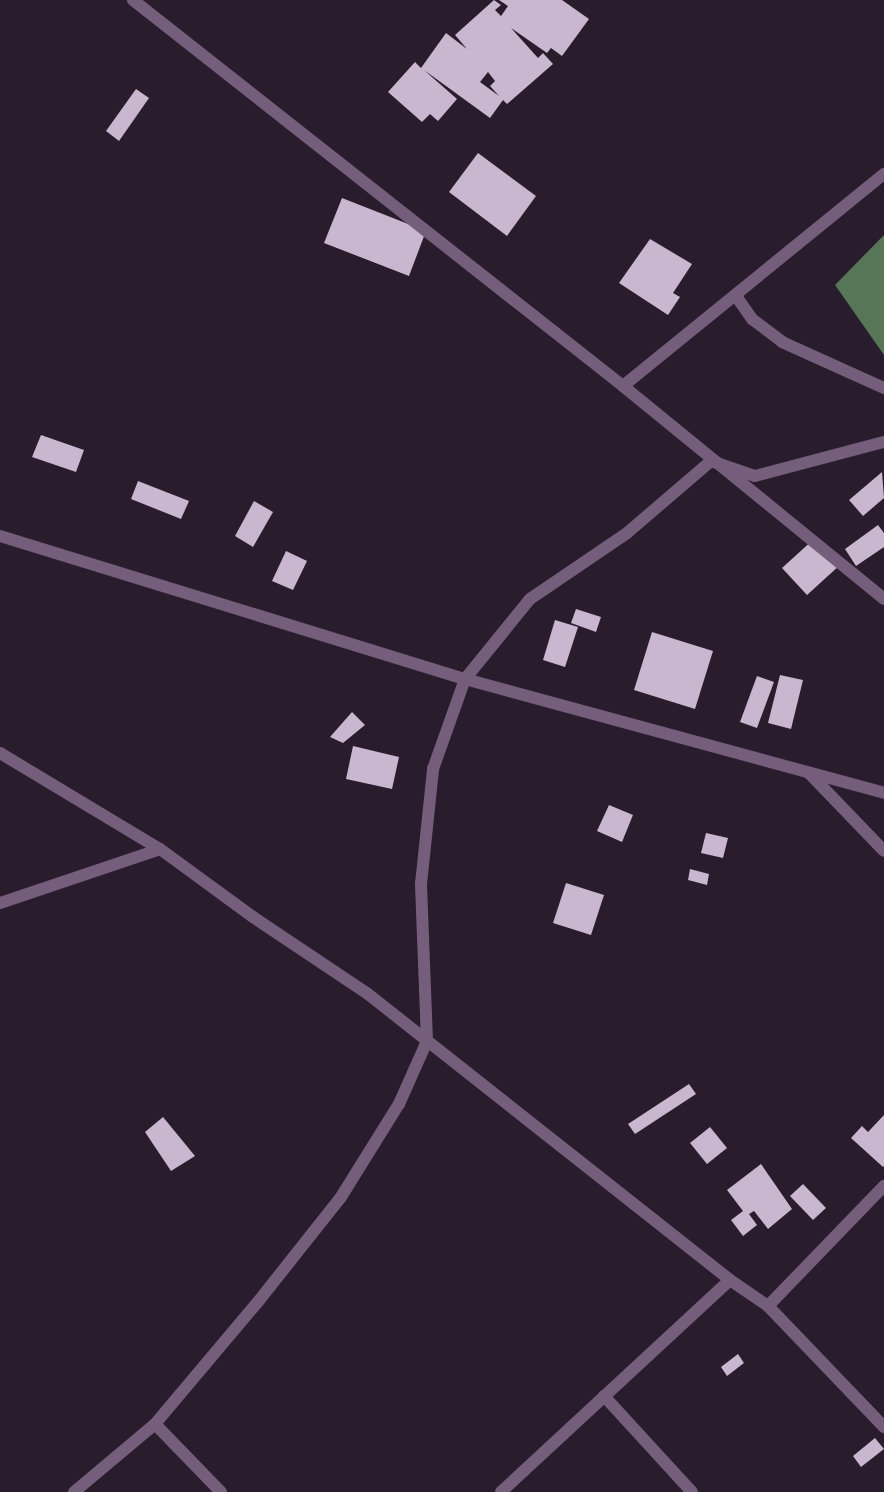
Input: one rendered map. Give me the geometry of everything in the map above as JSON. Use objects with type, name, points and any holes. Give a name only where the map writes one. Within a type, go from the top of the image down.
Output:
[{"type":"street","points":[[133,0],[624,386],[711,461],[884,599]]},
{"type":"street","points":[[624,386],[884,174]]},
{"type":"street","points":[[736,296],[752,319],[782,342],[884,388]]},
{"type":"street","points":[[711,461],[755,476],[884,442]]},
{"type":"street","points":[[74,1492],[155,1424],[257,1303],[341,1197],[399,1104],[427,1041],[421,884],[433,769],[465,679],[530,599],[627,533],[711,461]]},
{"type":"street","points":[[0,536],[465,679],[884,793]]},
{"type":"street","points":[[0,753],[160,849],[368,994],[730,1280],[768,1306],[884,1427]]},
{"type":"street","points":[[808,772],[884,850]]},
{"type":"street","points":[[0,902],[160,849]]},
{"type":"street","points":[[768,1306],[884,1186]]},
{"type":"street","points":[[500,1492],[730,1280]]},
{"type":"street","points":[[604,1396],[692,1492]]},
{"type":"street","points":[[155,1424],[221,1492]]},
{"type":"shaded area","points":[[884,235],[884,355],[835,285]]},
{"type":"building","points":[[494,0],[501,5],[495,10],[501,16],[508,6],[499,0],[562,0],[589,19],[562,56],[551,48],[547,53],[511,28],[538,58],[543,53],[553,64],[507,104],[503,100],[490,118],[424,70],[457,99],[438,121],[430,114],[422,122],[388,92],[415,62],[421,68],[446,33],[467,49],[455,35]],"holes":[[[488,72],[495,81],[490,86],[499,96],[480,82]]]},
{"type":"building","points":[[136,89],[149,98],[119,141],[106,131]]},
{"type":"building","points":[[478,153],[536,196],[507,236],[449,192]]},
{"type":"building","points":[[342,198],[426,231],[409,276],[324,243]]},
{"type":"building","points":[[650,239],[692,264],[673,293],[680,297],[668,315],[619,283]]},
{"type":"building","points":[[41,435],[84,450],[76,472],[32,457]]},
{"type":"building","points":[[882,472],[884,498],[863,516],[849,500]]},
{"type":"building","points":[[138,481],[189,501],[181,519],[131,499]]},
{"type":"building","points":[[254,501],[273,512],[253,547],[235,536]]},
{"type":"building","points":[[878,525],[884,533],[884,547],[856,566],[845,549]]},
{"type":"building","points":[[815,538],[840,565],[807,595],[782,568]]},
{"type":"building","points":[[286,551],[307,561],[293,590],[272,581]]},
{"type":"building","points":[[576,609],[601,617],[596,632],[571,623]]},
{"type":"building","points":[[555,620],[578,627],[565,667],[543,660]]},
{"type":"building","points":[[652,632],[713,651],[695,709],[634,690]]},
{"type":"building","points":[[780,675],[803,680],[791,729],[768,723]]},
{"type":"building","points":[[757,676],[774,682],[757,728],[740,722]]},
{"type":"building","points":[[352,712],[365,725],[343,743],[330,737]]},
{"type":"building","points":[[353,746],[399,757],[392,789],[346,779]]},
{"type":"building","points":[[609,805],[633,815],[622,842],[597,831]]},
{"type":"building","points":[[706,833],[728,838],[723,858],[701,853]]},
{"type":"building","points":[[690,869],[709,874],[707,885],[688,880]]},
{"type":"building","points":[[566,883],[604,895],[591,935],[553,923]]},
{"type":"building","points":[[689,1084],[696,1094],[635,1134],[628,1124]]},
{"type":"building","points":[[884,1115],[883,1167],[851,1138],[862,1126],[868,1132]]},
{"type":"building","points":[[163,1117],[195,1156],[171,1171],[145,1132]]},
{"type":"building","points":[[710,1127],[727,1148],[707,1164],[690,1143]]},
{"type":"building","points":[[761,1164],[792,1209],[768,1229],[754,1211],[749,1214],[757,1225],[743,1236],[731,1220],[743,1211],[727,1190]]},
{"type":"building","points":[[803,1184],[826,1208],[813,1220],[790,1196]]},
{"type":"building","points":[[738,1354],[744,1363],[727,1376],[721,1367]]},
{"type":"building","points":[[875,1438],[884,1449],[861,1467],[853,1456]]}]
